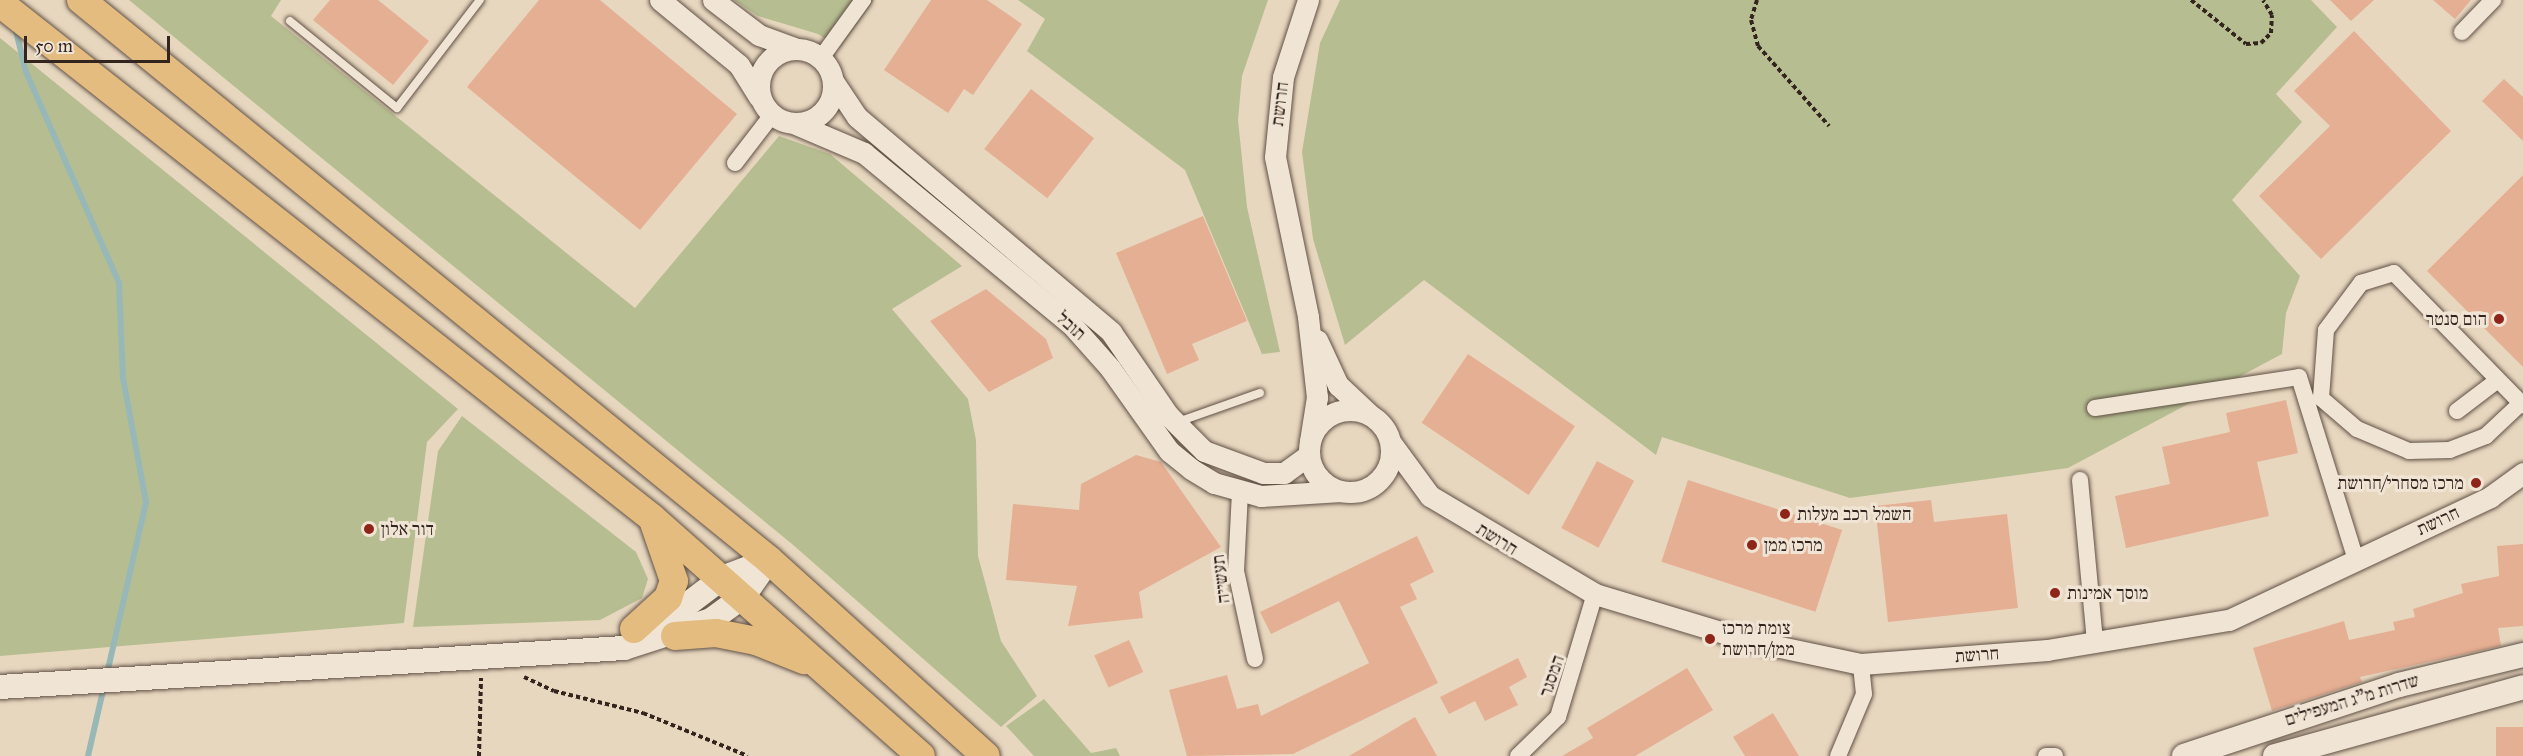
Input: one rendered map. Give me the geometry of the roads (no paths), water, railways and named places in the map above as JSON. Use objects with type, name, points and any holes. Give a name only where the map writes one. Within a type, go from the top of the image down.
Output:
[{"type":"highway","points":[[81,0],[769,560],[986,756]]},
{"type":"highway","points":[[0,3],[652,518],[826,669],[921,756]]},
{"type":"highway","points":[[634,629],[668,598],[674,581],[652,518]]},
{"type":"highway","points":[[675,636],[716,633],[756,641],[826,669]]},
{"type":"main road","points":[[555,652],[634,629],[684,608],[722,578],[769,560]]},
{"type":"main road","points":[[0,687],[624,648],[675,636],[711,620],[743,597],[769,560]]},
{"type":"main road","name":"שדרות מ\"ג המעפילים","points":[[2184,756],[2399,685],[2523,655]]},
{"type":"main road","name":"שדרות מ\"ג המעפילים","points":[[2276,756],[2408,715],[2523,687]]},
{"type":"street","points":[[660,0],[739,65],[766,107],[796,124],[820,116],[833,94],[834,81],[821,58],[759,35],[713,0]]},
{"type":"street","points":[[821,58],[863,0]]},
{"type":"street","name":"חרושת","points":[[1308,0],[1283,77],[1275,157],[1308,317],[1317,397],[1309,448]]},
{"type":"street","points":[[2462,32],[2493,0]]},
{"type":"street","points":[[735,163],[766,107],[766,64],[797,49]]},
{"type":"street","name":"תובל","points":[[834,81],[857,117],[1111,332],[1175,423],[1204,451],[1246,471],[1284,473],[1309,448]]},
{"type":"street","name":"תובל","points":[[796,124],[864,153],[1071,324],[1110,368],[1169,451],[1207,478],[1240,492],[1341,491]]},
{"type":"street","points":[[2394,273],[2522,404],[2486,436],[2450,450],[2409,452],[2357,429],[2321,398],[2326,330],[2361,283],[2394,273]]},
{"type":"street","name":"חרושת","points":[[1308,317],[1338,385],[1370,414]]},
{"type":"street","points":[[2095,408],[2299,377],[2356,560]]},
{"type":"street","points":[[2457,411],[2498,380]]},
{"type":"street","points":[[1333,413],[1370,414],[1391,443],[1384,476],[1366,490],[1341,491],[1319,478],[1309,448],[1333,413]]},
{"type":"street","name":"חרושת","points":[[1391,443],[1430,496]]},
{"type":"street","name":"חרושת","points":[[1366,490],[1388,485],[1430,496],[1595,594],[1747,640],[1862,664],[2095,642],[2229,620],[2490,497],[2523,473]]},
{"type":"street","points":[[2080,480],[2095,642]]},
{"type":"street","name":"תעשייה","points":[[1240,492],[1236,571],[1255,659]]},
{"type":"street","name":"המסגר","points":[[1518,756],[1558,717],[1595,594]]},
{"type":"street","points":[[1838,756],[1864,694],[1862,664]]},
{"type":"street","points":[[2046,756],[2055,756]]},
{"type":"lane","points":[[290,21],[397,108],[480,0]]},
{"type":"lane","points":[[1175,423],[1260,393]]},
{"type":"waterway","points":[[15,27],[26,72],[119,283],[123,378],[146,502],[107,674]]},
{"type":"waterway","points":[[88,756],[104,686]]},
{"type":"place","name":"הום סנטר","points":[[2499,319]]},
{"type":"place","name":"מרכז מסחרי/חרושת","points":[[2476,483]]},
{"type":"place","name":"חשמל רכב מעלות","points":[[1785,514]]},
{"type":"place","name":"דור אלון","points":[[369,529]]},
{"type":"place","name":"מרכז ממן","points":[[1752,545]]},
{"type":"place","name":"מוסך אמינות","points":[[2055,593]]},
{"type":"place","name":"צומת מרכז ממן/חרושת","points":[[1710,639]]}]
